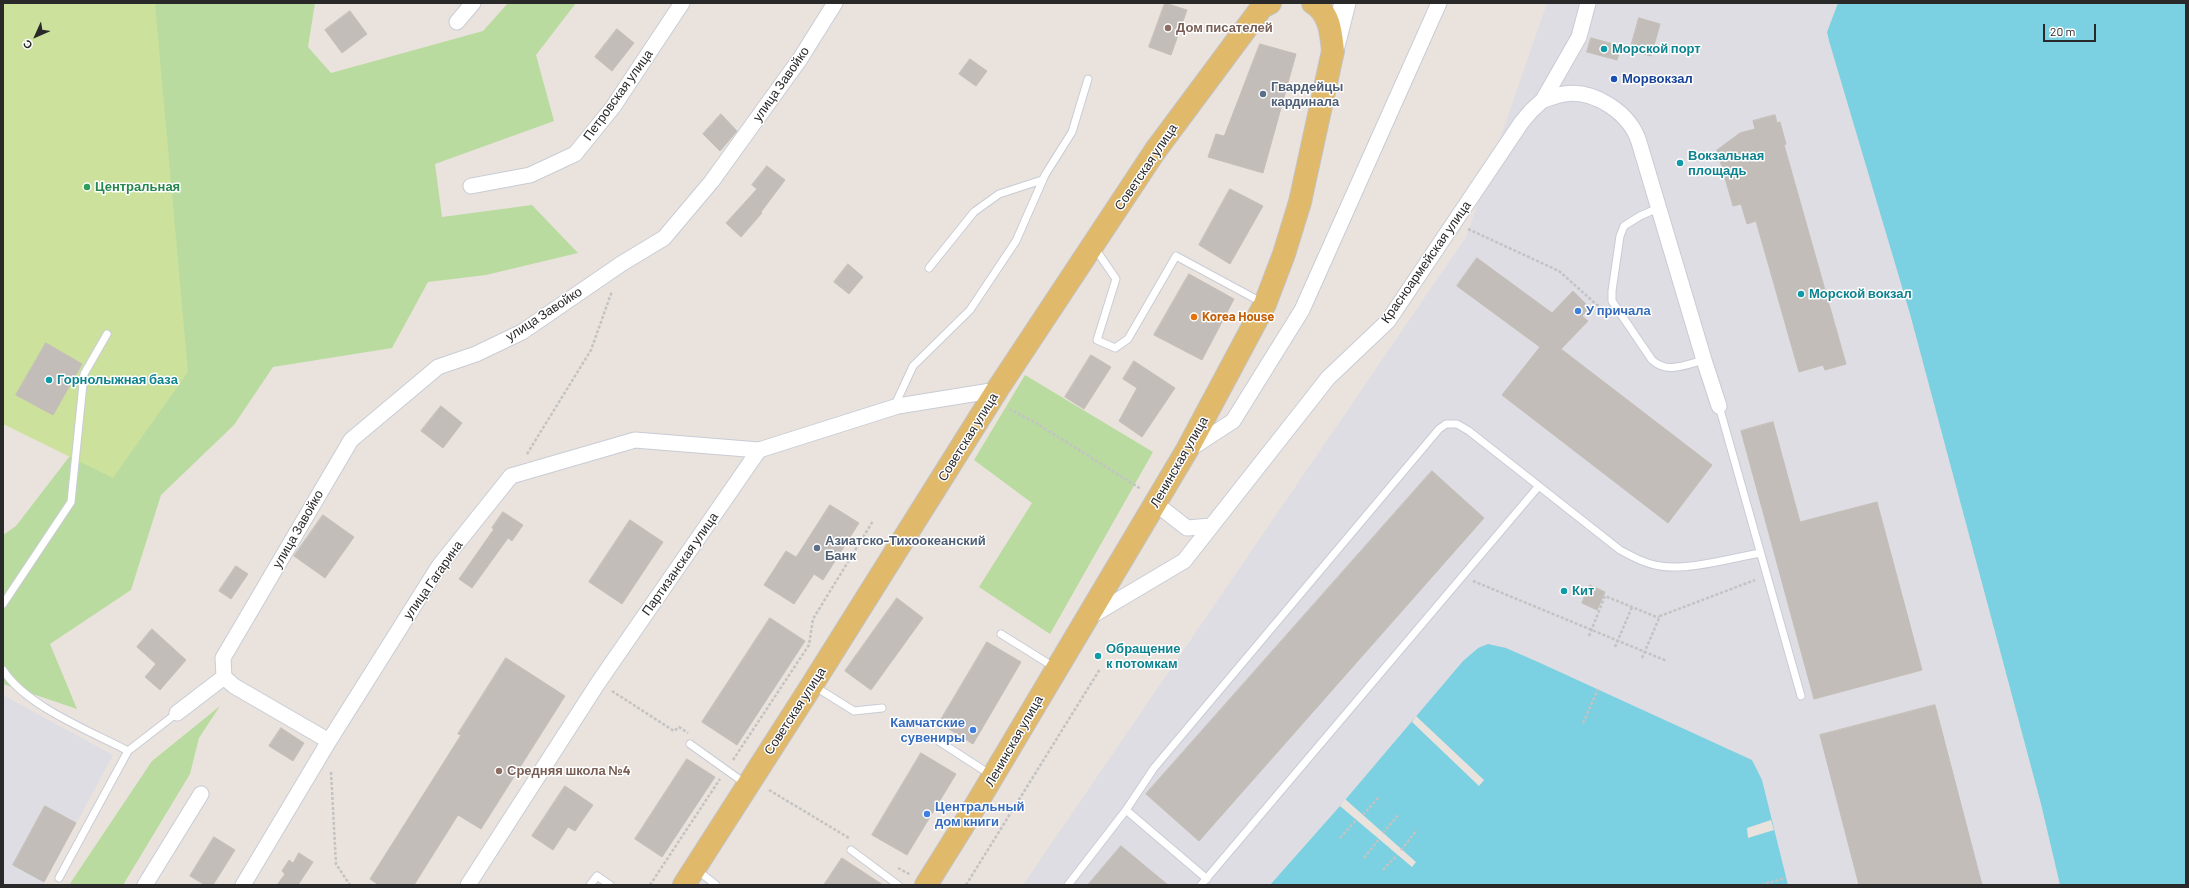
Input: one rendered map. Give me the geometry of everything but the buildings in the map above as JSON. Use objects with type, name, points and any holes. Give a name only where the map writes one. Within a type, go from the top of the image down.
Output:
[{"type":"main road","points":[[1313,3],[1324,12],[1331,29],[1333,51]]},
{"type":"main road","name":"Ленинская улица","points":[[919,881],[993,777],[1056,668],[1086,620],[1150,497],[1187,450],[1265,304],[1284,254],[1300,202],[1345,3]]},
{"type":"main road","name":"Советская улица","points":[[690,877],[759,787],[812,685],[1001,398],[1093,246],[1155,151],[1266,4]]},
{"type":"street","points":[[457,22],[473,3]]},
{"type":"street","name":"Петровская улица","points":[[471,186],[530,175],[575,154],[613,107],[682,3]]},
{"type":"street","name":"улица Завойко","points":[[224,677],[223,658],[351,440],[438,367],[476,354],[522,332],[621,264],[664,238],[707,186],[800,59],[835,3]]},
{"type":"street","points":[[1187,450],[1233,421],[1302,310],[1439,3]]},
{"type":"street","name":"Красноармейская улица","points":[[1086,620],[1184,561],[1328,378],[1388,321],[1521,123],[1531,110],[1543,100],[1579,36],[1588,3]]},
{"type":"street","points":[[1543,100],[1564,94],[1583,95],[1606,104],[1622,115],[1633,128],[1638,137],[1704,360],[1720,406]]},
{"type":"street","points":[[511,476],[634,440],[759,450],[894,407],[1001,398]]},
{"type":"street","name":"Партизанская улица","points":[[468,885],[598,683],[759,450]]},
{"type":"street","name":"улица Гагарина","points":[[243,885],[329,741],[439,566],[511,476]]},
{"type":"street","points":[[1150,497],[1187,528],[1212,526]]},
{"type":"street","points":[[177,713],[224,677],[234,686],[329,741]]},
{"type":"street","points":[[145,885],[201,794]]},
{"type":"lane","points":[[894,407],[913,366],[970,310],[1016,241],[1042,180],[1072,132],[1088,79]]},
{"type":"lane","points":[[929,268],[974,212],[1000,194],[1042,180]]},
{"type":"lane","points":[[1658,208],[1628,223],[1622,232],[1612,291],[1612,301],[1652,360],[1660,367],[1671,368],[1704,360]]},
{"type":"lane","points":[[1093,246],[1116,279],[1097,340],[1115,348],[1128,339],[1176,256],[1265,304]]},
{"type":"lane","points":[[3,604],[71,502],[84,374],[107,334]]},
{"type":"lane","points":[[1720,406],[1801,696]]},
{"type":"lane","points":[[1068,885],[1126,810],[1154,768],[1442,426],[1453,423],[1465,428],[1620,550],[1648,563],[1679,567],[1760,553]]},
{"type":"lane","points":[[1201,885],[1538,486]]},
{"type":"lane","points":[[1001,634],[1056,668]]},
{"type":"lane","points":[[3,670],[10,680],[34,701],[128,751]]},
{"type":"lane","points":[[812,685],[854,711],[882,708]]},
{"type":"lane","points":[[59,878],[128,751],[177,713]]},
{"type":"lane","points":[[937,740],[993,777]]},
{"type":"lane","points":[[690,744],[759,787]]},
{"type":"lane","points":[[1126,810],[1207,879]]},
{"type":"lane","points":[[851,850],[898,885]]},
{"type":"lane","points":[[590,885],[597,876],[610,885]]},
{"type":"lane","points":[[690,877],[716,885]]},
{"type":"path","points":[[1455,222],[1559,271],[1597,305],[1617,310]]},
{"type":"path","points":[[511,476],[542,433],[591,350],[621,264]]},
{"type":"path","points":[[1001,398],[1036,423],[1150,497]]},
{"type":"path","points":[[732,762],[809,645],[813,619],[873,521]]},
{"type":"path","points":[[1642,658],[1660,616],[1767,575]]},
{"type":"path","points":[[1462,576],[1667,661]]},
{"type":"path","points":[[1589,636],[1605,596],[1659,618]]},
{"type":"path","points":[[1615,647],[1632,607]]},
{"type":"path","points":[[966,885],[1100,669]]},
{"type":"path","points":[[606,687],[674,731],[679,727],[692,736]]},
{"type":"path","points":[[1583,723],[1598,689]]},
{"type":"path","points":[[329,741],[336,864],[350,885]]},
{"type":"path","points":[[650,885],[718,781]]},
{"type":"path","points":[[759,787],[851,839]]},
{"type":"path","points":[[1363,815],[1379,797]]},
{"type":"path","points":[[1383,833],[1400,814]]},
{"type":"path","points":[[1340,838],[1356,820]]},
{"type":"path","points":[[1402,850],[1417,830]]},
{"type":"path","points":[[1364,858],[1379,839]]},
{"type":"path","points":[[1383,870],[1397,855]]},
{"type":"path","points":[[892,864],[919,881]]},
{"type":"path","points":[[1762,885],[1786,878]]},
{"type":"shaded area","points":[[1547,3],[1838,3],[1827,32],[1829,41],[1910,314],[2041,804],[2060,885],[1788,885],[1774,830],[1752,760],[1506,648],[1477,648],[1463,661],[1340,806],[1270,885],[1023,885],[1466,237]]},
{"type":"shaded area","points":[[3,695],[113,755],[43,885],[3,885]]},
{"type":"green space","name":"Центральная","points":[[3,3],[155,3],[188,372],[113,478],[3,424]]},
{"type":"green space","points":[[119,3],[315,3],[308,47],[331,73],[483,31],[508,3],[576,3],[536,55],[554,121],[435,164],[442,217],[532,205],[578,253],[486,275],[428,282],[392,348],[273,367],[234,425],[161,495],[131,590],[50,644],[77,709],[3,684],[3,535],[16,526],[152,349]]},
{"type":"green space","points":[[1025,375],[1153,452],[1050,634],[979,587],[1032,503],[974,460]]},
{"type":"green space","points":[[220,706],[199,738],[190,774],[123,885],[69,885],[152,761]]},
{"type":"water","points":[[1838,3],[2186,3],[2186,885],[2060,885],[2041,804],[1910,314],[1829,41],[1827,32]]},
{"type":"water","points":[[1488,644],[1506,648],[1538,662],[1752,760],[1762,780],[1788,885],[1270,885],[1340,806],[1463,661],[1478,648]]},
{"type":"pier","points":[[1416,716],[1484,780],[1479,786],[1412,722]]},
{"type":"pier","points":[[1345,799],[1416,862],[1412,867],[1340,806]]},
{"type":"pier","points":[[1771,820],[1774,830],[1748,838],[1747,828]]},
{"type":"place","name":"Дом писателей","points":[[1168,28]]},
{"type":"place","name":"Морской порт","points":[[1604,49]]},
{"type":"place","name":"Морвокзал","points":[[1614,79]]},
{"type":"place","name":"Гвардейцы кардинала","points":[[1263,94]]},
{"type":"place","name":"Вокзальная площадь","points":[[1680,163]]},
{"type":"place","name":"Центральная","points":[[87,187]]},
{"type":"place","name":"Морской вокзал","points":[[1801,294]]},
{"type":"place","name":"У причала","points":[[1578,311]]},
{"type":"place","name":"Korea House","points":[[1194,317]]},
{"type":"place","name":"Горнолыжная база","points":[[49,380]]},
{"type":"place","name":"Азиатско-Тихоокеанский Банк","points":[[817,548]]},
{"type":"place","name":"Кит","points":[[1564,591]]},
{"type":"place","name":"Обращение к потомкам","points":[[1098,656]]},
{"type":"place","name":"Камчатские сувениры","points":[[973,730]]},
{"type":"place","name":"Средняя школа №4","points":[[499,771]]},
{"type":"place","name":"Центральный дом книги","points":[[927,814]]}]
